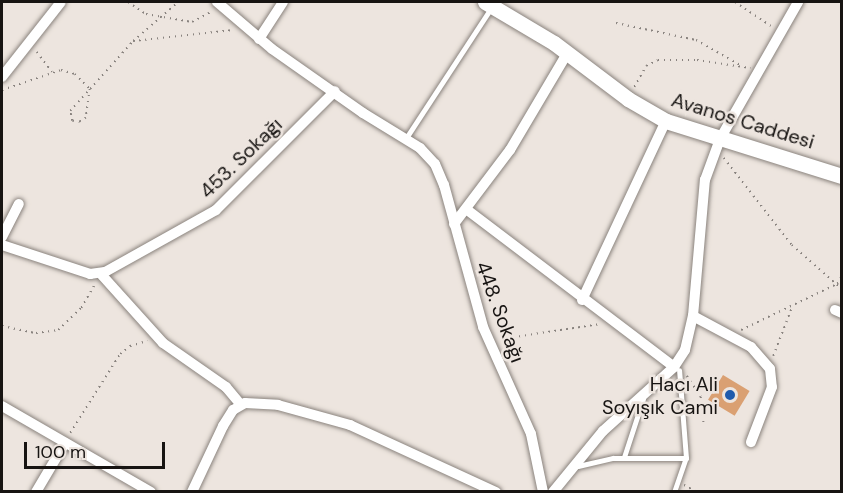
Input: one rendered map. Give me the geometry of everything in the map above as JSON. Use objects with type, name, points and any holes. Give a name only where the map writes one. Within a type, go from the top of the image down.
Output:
[{"type":"street","points":[[2,77],[61,2]]},
{"type":"street","points":[[259,39],[283,2]]},
{"type":"street","points":[[554,492],[570,469],[645,391],[677,368],[688,340],[693,316],[705,180],[718,144],[783,35],[798,2]]},
{"type":"street","points":[[218,3],[259,39],[405,139]]},
{"type":"street","name":"Avanos Caddesi","points":[[495,5],[568,52],[628,99],[666,121],[718,144],[842,176]]},
{"type":"street","points":[[454,224],[520,134],[568,52]]},
{"type":"street","name":"453. Sokağı","points":[[100,273],[216,210],[335,91]]},
{"type":"street","points":[[582,300],[666,121]]},
{"type":"street","name":"448. Sokağı","points":[[405,139],[420,148],[442,177],[466,278],[489,341],[526,418],[543,492]]},
{"type":"street","points":[[2,237],[19,204]]},
{"type":"street","points":[[466,209],[582,300],[677,368]]},
{"type":"street","points":[[2,245],[100,273],[163,343],[226,387],[241,405]]},
{"type":"street","points":[[693,316],[757,351],[770,369],[772,387],[751,442]]},
{"type":"street","points":[[192,492],[223,426],[241,405],[278,405],[350,425],[496,492]]},
{"type":"street","points":[[2,406],[151,492]]},
{"type":"street","points":[[36,492],[65,443]]},
{"type":"lane","points":[[405,139],[495,5]]},
{"type":"lane","points":[[674,491],[675,481],[686,458],[677,368]]},
{"type":"lane","points":[[624,457],[645,391]]},
{"type":"lane","points":[[570,469],[624,457],[686,458]]},
{"type":"path","points":[[128,2],[146,14],[195,22],[218,3]]},
{"type":"path","points":[[90,89],[86,118],[80,122],[72,121],[70,111],[133,41],[178,2]]},
{"type":"path","points":[[735,2],[783,35]]},
{"type":"path","points":[[616,22],[696,40],[743,66],[697,60],[653,61],[644,69],[628,99]]},
{"type":"path","points":[[133,41],[183,38],[245,27]]},
{"type":"path","points":[[32,41],[53,72]]},
{"type":"path","points":[[2,90],[53,72],[72,72],[90,89]]},
{"type":"path","points":[[718,144],[792,245],[842,289]]},
{"type":"path","points":[[2,326],[36,333],[58,330],[81,308],[100,273]]},
{"type":"path","points":[[725,333],[757,325],[837,284],[842,275]]},
{"type":"path","points":[[770,369],[792,306]]},
{"type":"path","points":[[489,341],[613,322]]},
{"type":"path","points":[[65,443],[123,351],[140,342],[163,343]]},
{"type":"path","points":[[677,368],[700,398],[704,424]]},
{"type":"path","points":[[675,481],[697,492]]},
{"type":"building","name":"Hacı Ali Soyışık Cami","points":[[723,375],[750,391],[735,416],[708,400]]},
{"type":"place","name":"Hacı Ali Soyışık Cami","points":[[730,395]]}]
